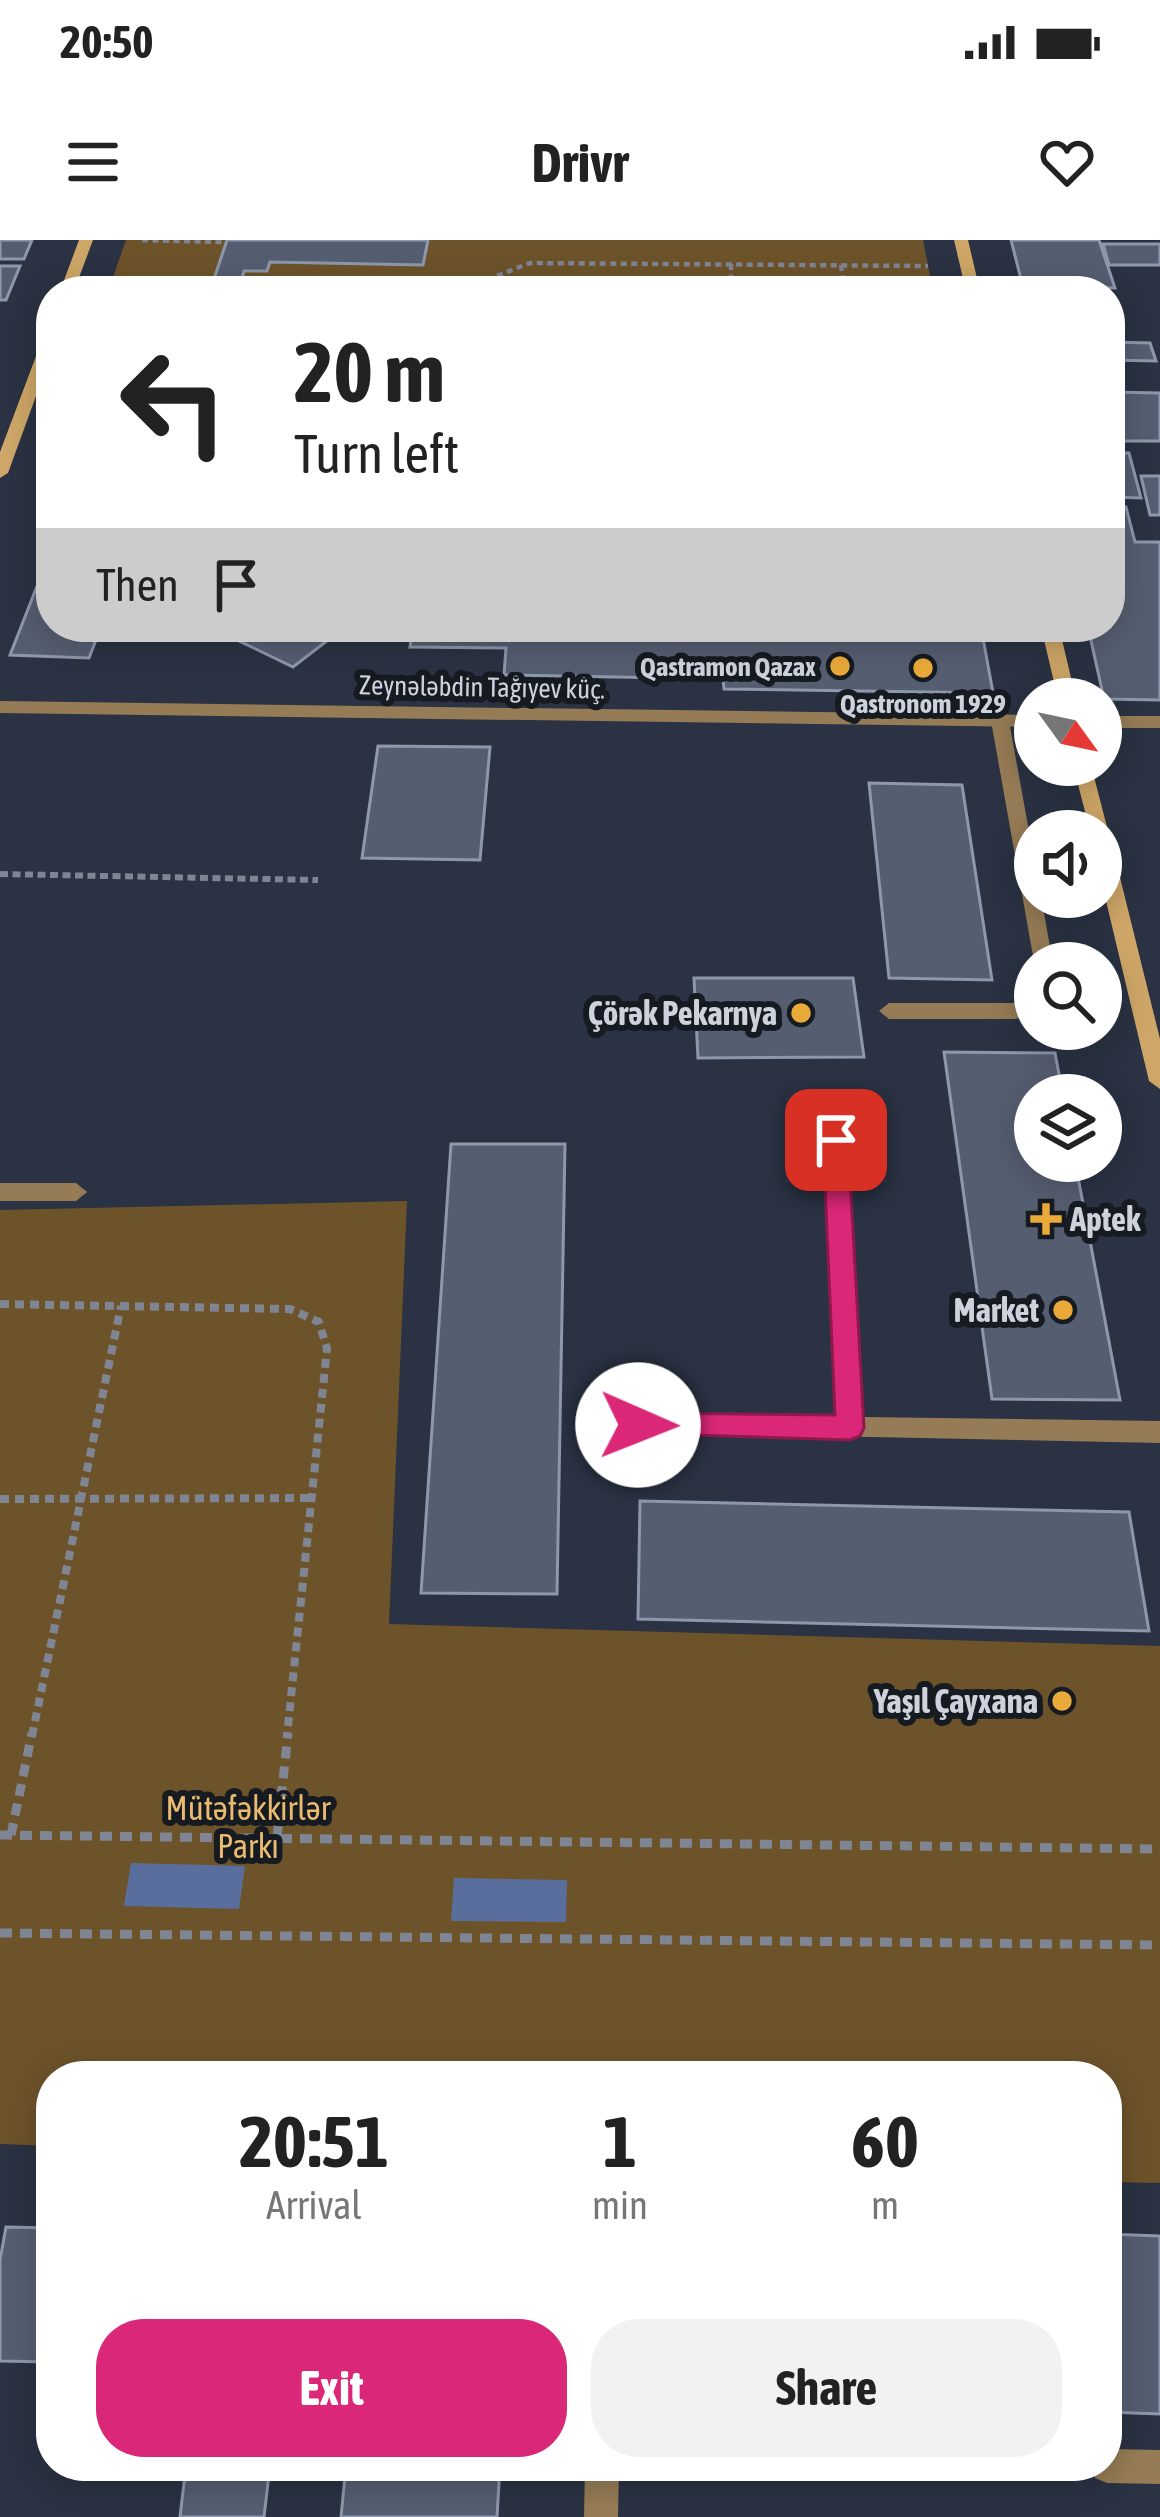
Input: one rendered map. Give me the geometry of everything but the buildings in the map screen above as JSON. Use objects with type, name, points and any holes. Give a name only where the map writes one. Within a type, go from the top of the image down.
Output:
[{"type":"street","points":[[73,276],[86,240]]},
{"type":"street","points":[[961,240],[969,276]]},
{"type":"street","points":[[0,473],[36,376]]},
{"type":"street","points":[[1053,642],[1061,678]]},
{"type":"street","name":"Zeynələbdin Tağıyev küç.","points":[[0,706],[1014,721]]},
{"type":"street","points":[[1000,721],[1039,942]]},
{"type":"street","points":[[1122,722],[1160,722]]},
{"type":"street","points":[[1120,918],[1160,1081]]},
{"type":"street","points":[[889,1010],[1014,1011]]},
{"type":"street","points":[[836,1140],[850,1428]]},
{"type":"street","points":[[0,1192],[76,1192]]},
{"type":"street","points":[[638,1425],[1160,1432]]},
{"type":"street","points":[[1122,2466],[1160,2467]]},
{"type":"street","points":[[601,2517],[602,2481]]},
{"type":"path","points":[[142,240],[226,242]]},
{"type":"path","points":[[497,276],[530,263],[928,266]]},
{"type":"path","points":[[731,264],[731,276]]},
{"type":"path","points":[[841,265],[843,276]]},
{"type":"path","points":[[0,874],[318,880]]},
{"type":"path","points":[[0,1304],[290,1309],[319,1322],[327,1349],[277,1838]]},
{"type":"path","points":[[121,1306],[6,1835],[1160,1849]]},
{"type":"path","points":[[0,1498],[312,1498]]},
{"type":"path","points":[[0,1933],[1160,1946]]},
{"type":"green space","points":[[126,240],[923,240],[930,276],[113,276]]},
{"type":"green space","name":"Mütəfəkkirlər Parkı","points":[[407,1201],[389,1624],[1160,1646],[1160,2183],[1122,2182],[1122,2061],[36,2061],[36,2145],[0,2144],[0,1210]]},
{"type":"water","points":[[131,1863],[245,1866],[239,1909],[124,1906]]},
{"type":"water","points":[[454,1878],[567,1880],[566,1922],[451,1921]]},
{"type":"place","name":"Qastramon Qazax","points":[[840,666]]},
{"type":"place","name":"Qastronom 1929","points":[[923,668]]},
{"type":"place","name":"Çörək Pekarnya","points":[[801,1013]]},
{"type":"place","name":"Aptek","points":[[1046,1219]]},
{"type":"place","name":"Market","points":[[1063,1310]]},
{"type":"place","name":"Yaşıl Çayxana","points":[[1062,1701]]},
{"type":"route","points":[[638,1425],[850,1428],[836,1140]]}]
